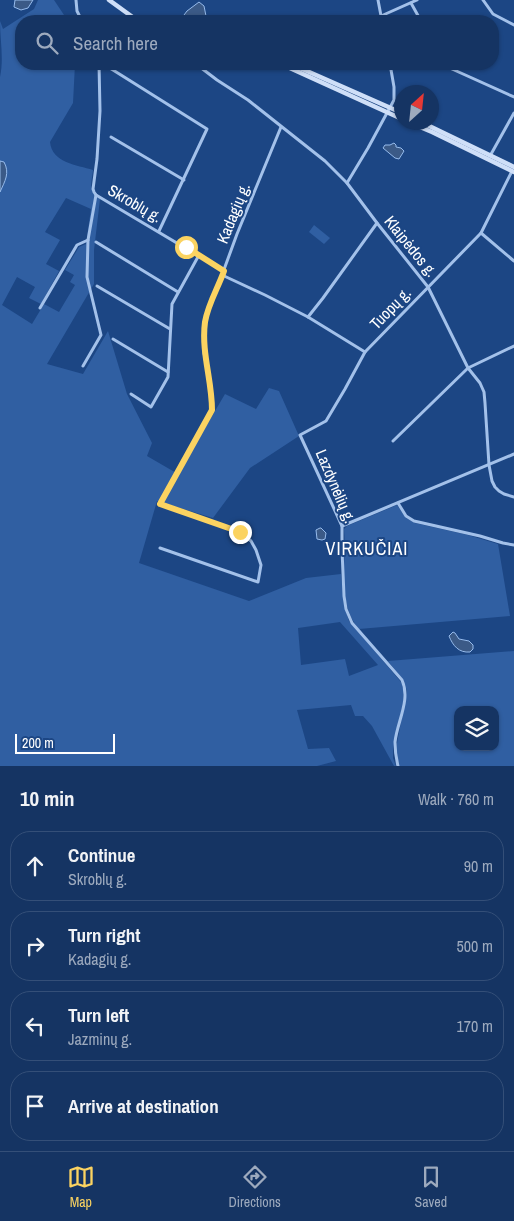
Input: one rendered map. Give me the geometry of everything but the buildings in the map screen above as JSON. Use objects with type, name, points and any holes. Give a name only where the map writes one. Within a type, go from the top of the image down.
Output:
[{"type":"main road","points":[[109,0],[130,15]]},
{"type":"main road","points":[[295,70],[394,111]]},
{"type":"main road","points":[[304,70],[394,113]]},
{"type":"main road","points":[[427,130],[513,170]]},
{"type":"main road","points":[[437,130],[490,156],[513,170]]},
{"type":"street","points":[[76,0],[79,15]]},
{"type":"street","points":[[378,0],[381,15]]},
{"type":"street","points":[[383,15],[416,0]]},
{"type":"street","points":[[483,0],[495,15]]},
{"type":"street","points":[[411,3],[417,15]]},
{"type":"street","points":[[499,17],[514,25]]},
{"type":"street","name":"Skroblų g.","points":[[99,70],[100,119],[97,159],[92,189],[96,195],[199,255],[223,273],[308,318],[365,352]]},
{"type":"street","points":[[113,70],[207,129],[159,231]]},
{"type":"street","name":"Klaipėdos g.","points":[[204,70],[248,100],[325,161],[347,183],[376,223],[428,287],[468,368],[480,383],[484,392],[489,465],[492,481],[499,491],[514,497]]},
{"type":"street","points":[[347,183],[389,110],[395,96],[391,70]]},
{"type":"street","points":[[454,70],[514,97]]},
{"type":"street","points":[[490,156],[514,113]]},
{"type":"street","name":"Kadagių g.","points":[[160,548],[258,582],[261,566],[256,550],[251,541],[240,532],[160,504],[212,410],[212,396],[204,353],[205,321],[237,234],[281,127]]},
{"type":"street","points":[[111,137],[184,180]]},
{"type":"street","name":"Tuopų g.","points":[[300,435],[326,421],[365,352],[481,233],[513,170]]},
{"type":"street","points":[[83,366],[101,335],[87,276],[88,240],[96,195]]},
{"type":"street","points":[[308,318],[376,223]]},
{"type":"street","points":[[481,233],[514,261]]},
{"type":"street","points":[[40,308],[76,245],[88,240]]},
{"type":"street","points":[[96,242],[178,292]]},
{"type":"street","points":[[131,394],[151,406],[168,377],[172,304],[199,255]]},
{"type":"street","points":[[97,286],[170,329]]},
{"type":"street","points":[[113,339],[168,372]]},
{"type":"street","points":[[392,441],[468,368],[514,346]]},
{"type":"street","name":"Lazdynėlių g.","points":[[300,435],[342,526],[344,588],[346,609],[349,617],[405,685],[406,696],[396,742],[398,766]]},
{"type":"street","points":[[342,526],[514,454]]},
{"type":"street","points":[[398,503],[406,516],[414,521],[514,545]]},
{"type":"shaded area","points":[[15,0],[33,0],[28,8],[21,10],[14,7]]},
{"type":"shaded area","points":[[38,0],[54,0],[64,15],[25,15],[34,9]]},
{"type":"shaded area","points":[[199,2],[204,6],[206,15],[184,15]]},
{"type":"shaded area","points":[[0,21],[3,29],[15,21],[15,70],[75,70],[73,103],[50,142],[55,155],[60,159],[93,170],[92,189],[93,193],[100,199],[94,250],[94,284],[47,364],[83,374],[108,331],[127,394],[152,443],[147,456],[178,474],[225,394],[256,409],[269,388],[279,391],[299,436],[250,468],[213,518],[157,501],[139,563],[249,601],[306,578],[341,574],[344,605],[349,621],[401,682],[403,706],[393,751],[396,766],[394,766],[372,726],[363,716],[355,716],[351,705],[297,710],[308,749],[329,748],[336,761],[317,766],[0,766],[0,192],[6,173],[4,162],[0,161],[0,77],[2,56]],"holes":[[[66,198],[91,209],[86,244],[79,247],[65,270],[74,275],[70,282],[75,285],[59,312],[44,304],[32,324],[2,305],[17,277],[35,287],[29,298],[41,304],[59,271],[46,264],[60,240],[45,232]],[[340,622],[378,665],[349,676],[345,659],[301,665],[298,628]]]},
{"type":"shaded area","points":[[394,143],[396,147],[404,151],[399,159],[383,148],[385,145]]},
{"type":"shaded area","points":[[0,161],[4,162],[7,173],[0,192]]},
{"type":"shaded area","points":[[314,225],[330,238],[324,244],[309,232]]},
{"type":"shaded area","points":[[397,505],[406,518],[415,523],[498,544],[510,616],[359,629],[347,607],[345,594],[344,529]]},
{"type":"shaded area","points":[[321,528],[326,533],[325,539],[322,540],[317,539],[316,530]]},
{"type":"shaded area","points":[[453,632],[459,639],[469,641],[473,645],[473,649],[470,652],[460,650],[452,643],[449,636]]},
{"type":"shaded area","points":[[514,651],[514,766],[399,766],[397,743],[407,691],[404,681],[388,661]]},
{"type":"district","name":"VIRKUČIAI","points":[[367,548]]},
{"type":"route","points":[[186,247],[224,271],[205,321],[204,353],[212,396],[212,410],[160,504],[240,532]]}]
